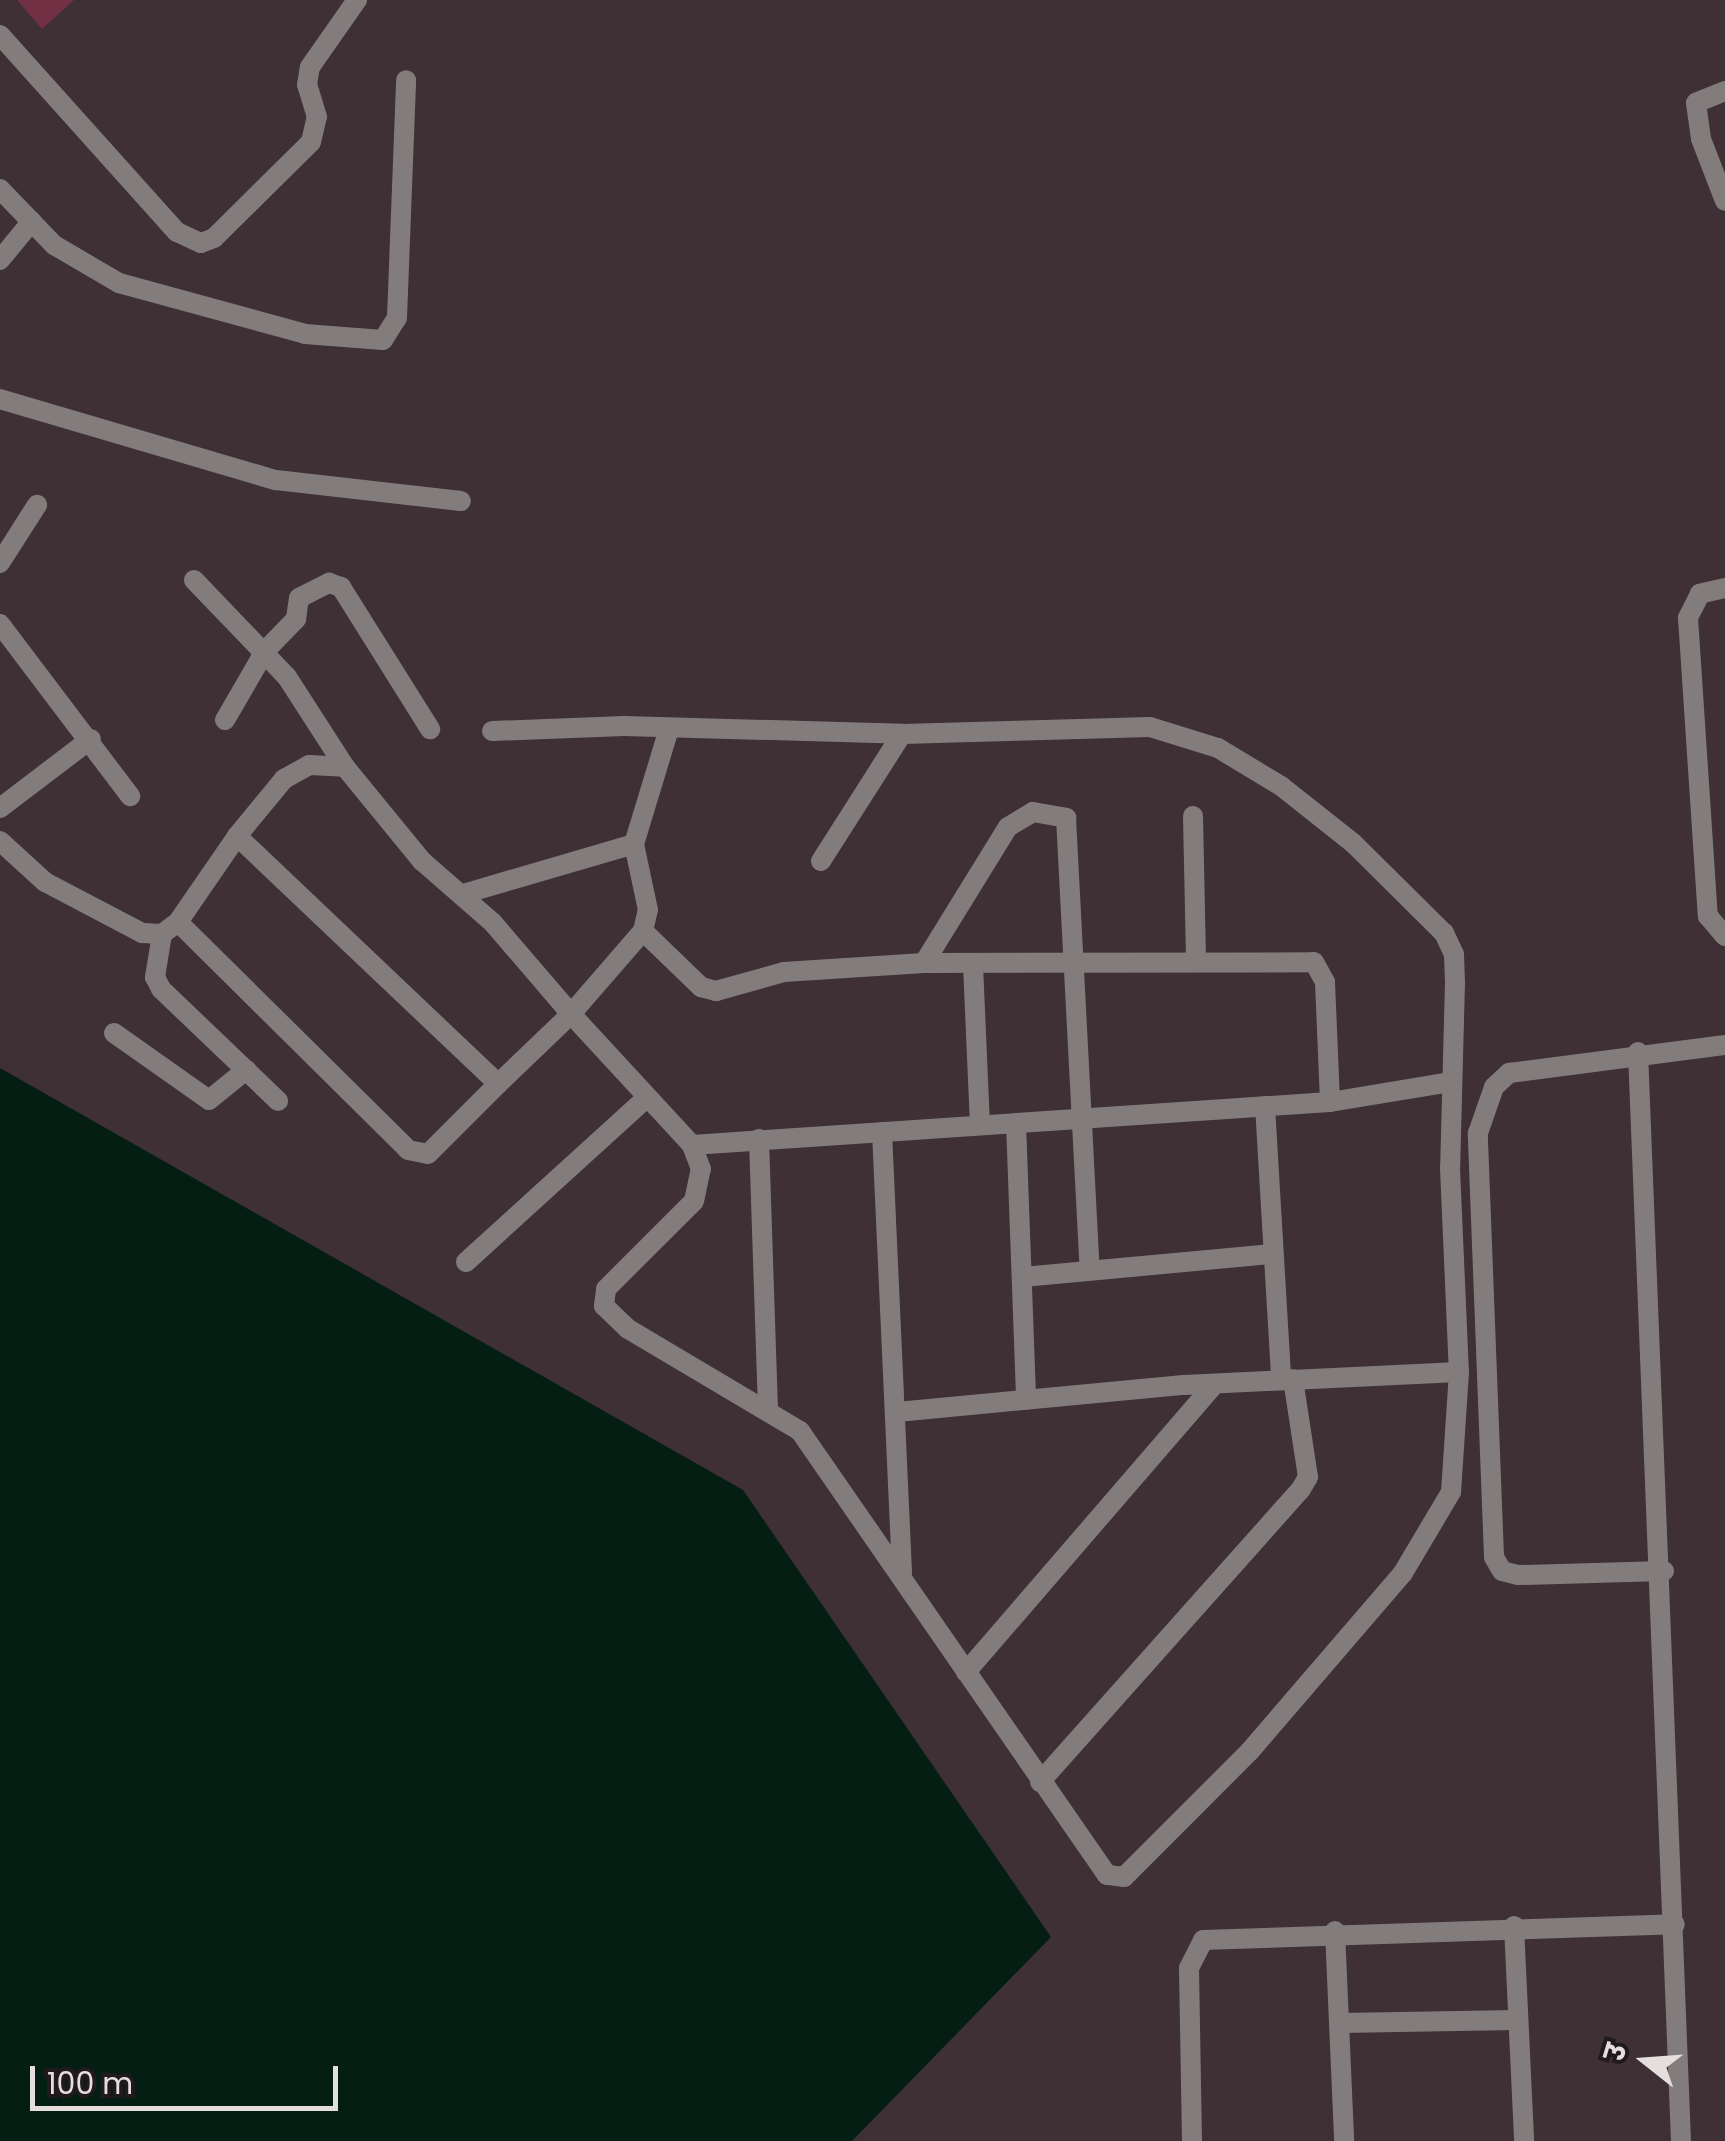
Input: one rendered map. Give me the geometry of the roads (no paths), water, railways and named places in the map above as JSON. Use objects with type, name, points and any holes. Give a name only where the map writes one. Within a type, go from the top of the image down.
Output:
[{"type":"street","points":[[0,35],[177,232],[201,243],[214,238],[311,142],[316,117],[307,85],[310,67],[358,0]]},
{"type":"street","points":[[0,189],[86,269],[119,283],[305,334],[382,340],[397,318],[406,80]]},
{"type":"street","points":[[1725,91],[1696,104],[1701,139],[1725,201]]},
{"type":"street","points":[[0,260],[32,220]]},
{"type":"street","points":[[0,399],[276,480],[461,501]]},
{"type":"street","points":[[0,563],[37,504]]},
{"type":"street","points":[[194,580],[266,651],[345,767],[422,861],[463,894],[692,1145],[701,1170],[694,1201],[606,1289],[604,1306],[628,1329],[768,1408],[820,1456],[1107,1876],[1124,1877],[1250,1751],[1403,1574],[1451,1492],[1458,1372],[1452,1082],[1454,968],[1444,933],[1353,843],[1281,786],[1218,748],[1150,727],[902,734],[669,729],[492,731]]},
{"type":"street","points":[[225,720],[266,651],[296,619],[302,596],[336,584],[430,728]]},
{"type":"street","points":[[1725,588],[1700,594],[1688,618],[1708,916],[1725,936]]},
{"type":"street","points":[[0,625],[91,739],[130,796]]},
{"type":"street","points":[[170,928],[408,1150],[428,1154],[571,1014],[643,931],[648,910],[634,844],[669,729]]},
{"type":"street","points":[[821,861],[902,734]]},
{"type":"street","points":[[0,808],[91,739]]},
{"type":"street","points":[[278,1101],[161,989],[155,977],[170,928],[284,778],[309,765],[345,767]]},
{"type":"street","points":[[924,963],[1008,828],[1032,812],[1060,812],[1069,824],[1078,1119],[1090,1270]]},
{"type":"street","points":[[1192,816],[1196,961]]},
{"type":"street","points":[[237,836],[498,1084]]},
{"type":"street","points":[[0,840],[45,882],[142,933],[170,928]]},
{"type":"street","points":[[463,894],[634,844]]},
{"type":"street","points":[[643,931],[701,987],[716,991],[784,972],[924,963],[1314,962],[1325,982],[1330,1102]]},
{"type":"street","points":[[973,965],[980,1125]]},
{"type":"street","points":[[114,1032],[203,1098],[215,1099],[246,1070]]},
{"type":"street","points":[[1664,1571],[1518,1575],[1502,1570],[1491,1546],[1476,1159],[1486,1106],[1508,1073],[1638,1052],[1725,1045]]},
{"type":"street","points":[[1638,1052],[1664,1571],[1681,2141]]},
{"type":"street","points":[[692,1145],[1330,1102],[1452,1082]]},
{"type":"street","points":[[466,1262],[646,1098]]},
{"type":"street","points":[[1040,1782],[1308,1477],[1287,1379],[1270,1254],[1266,1106]]},
{"type":"street","points":[[1016,1123],[1026,1400]]},
{"type":"street","points":[[882,1132],[902,1574]]},
{"type":"street","points":[[759,1140],[768,1408]]},
{"type":"street","points":[[1023,1277],[1270,1254]]},
{"type":"street","points":[[897,1412],[1287,1379],[1458,1372]]},
{"type":"street","points":[[966,1672],[1214,1386]]},
{"type":"street","points":[[1192,2141],[1193,1952],[1215,1936],[1676,1924]]},
{"type":"street","points":[[1514,1926],[1524,2141]]},
{"type":"street","points":[[1335,1931],[1344,2141]]},
{"type":"street","points":[[1340,2023],[1516,2020]]}]
